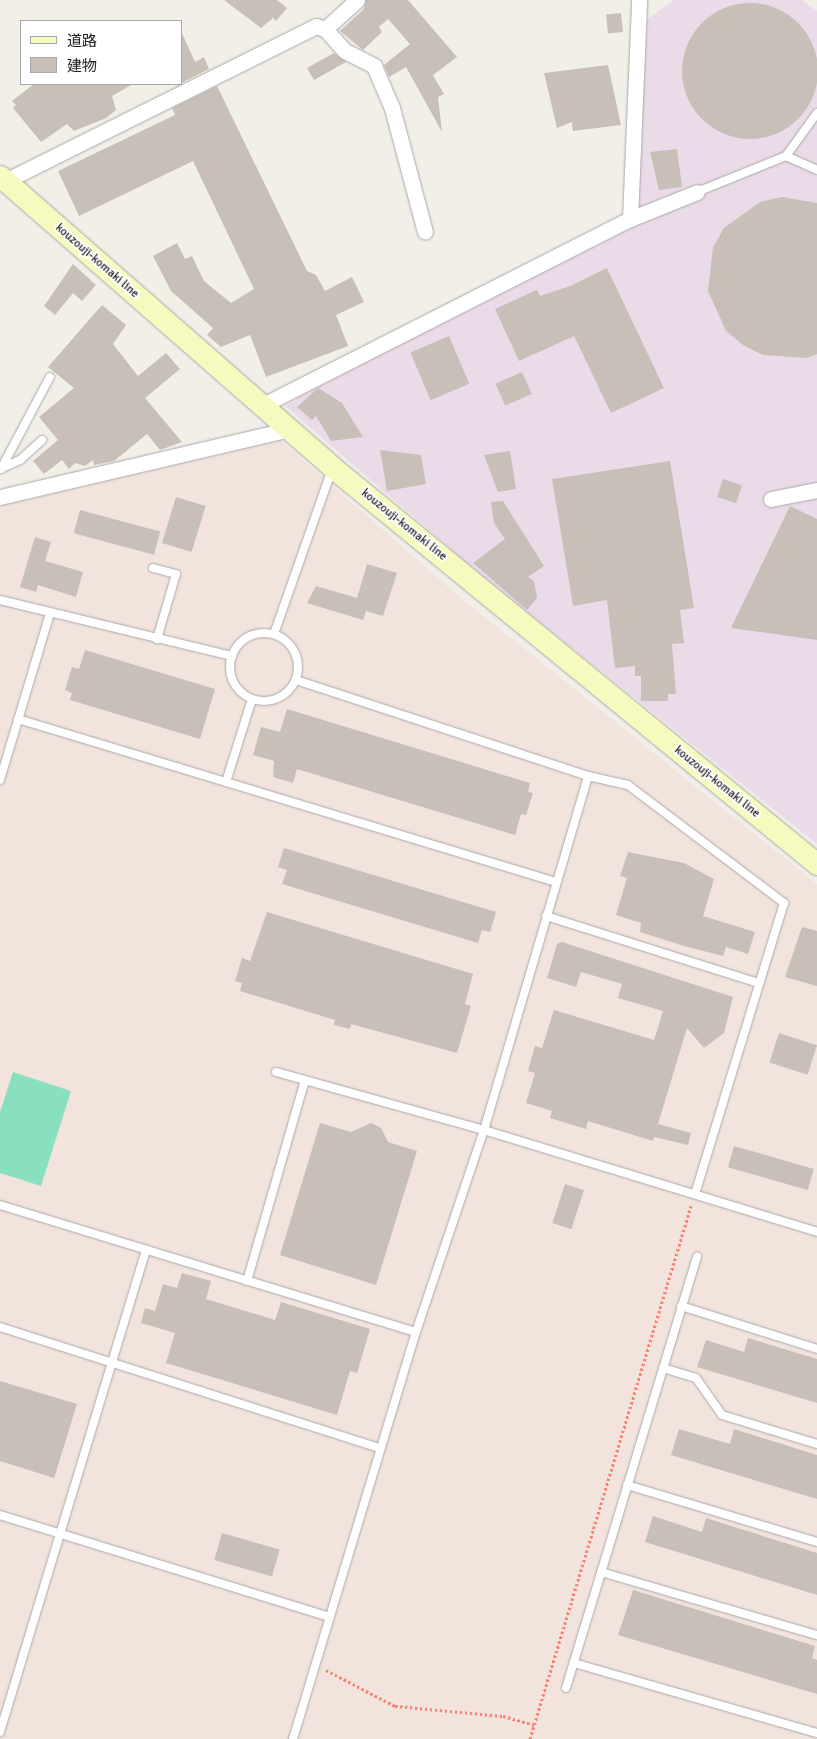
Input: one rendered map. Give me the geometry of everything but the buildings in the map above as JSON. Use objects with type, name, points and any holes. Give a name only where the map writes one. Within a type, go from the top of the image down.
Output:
[{"type":"main road","name":"kouzouji-komaki line","points":[[3,179],[332,467],[817,864]]},
{"type":"street","points":[[325,29],[357,0]]},
{"type":"street","points":[[630,219],[639,0]]},
{"type":"street","points":[[3,179],[316,26],[325,29],[345,51],[374,66],[392,108],[425,232]]},
{"type":"street","points":[[263,405],[630,219],[697,192]]},
{"type":"street","points":[[0,497],[290,429]]},
{"type":"street","points":[[771,500],[817,490]]},
{"type":"lane","points":[[697,192],[786,156],[817,113]]},
{"type":"lane","points":[[786,156],[817,170]]},
{"type":"lane","points":[[1,469],[50,377]]},
{"type":"lane","points":[[1,469],[20,460],[42,440]]},
{"type":"lane","points":[[274,634],[332,467]]},
{"type":"lane","points":[[153,568],[176,574],[157,638]]},
{"type":"lane","points":[[0,600],[232,656]]},
{"type":"lane","points":[[0,780],[50,613]]},
{"type":"lane","points":[[274,634],[295,652],[296,680],[278,699],[252,699],[234,682],[232,656],[248,637],[274,634]]},
{"type":"lane","points":[[296,680],[588,776],[628,785],[784,903],[695,1194]]},
{"type":"lane","points":[[226,782],[252,699]]},
{"type":"lane","points":[[18,719],[556,882]]},
{"type":"lane","points":[[292,1739],[416,1332],[484,1130],[588,776]]},
{"type":"lane","points":[[546,916],[759,984]]},
{"type":"lane","points":[[276,1072],[484,1130],[817,1232]]},
{"type":"lane","points":[[247,1281],[306,1080]]},
{"type":"lane","points":[[0,1205],[416,1332]]},
{"type":"lane","points":[[0,1732],[146,1250]]},
{"type":"lane","points":[[566,1688],[696,1256]]},
{"type":"lane","points":[[681,1306],[817,1349]]},
{"type":"lane","points":[[0,1327],[380,1448]]},
{"type":"lane","points":[[663,1368],[696,1378],[722,1415],[817,1444]]},
{"type":"lane","points":[[628,1486],[817,1542]]},
{"type":"lane","points":[[0,1515],[328,1616]]},
{"type":"lane","points":[[601,1572],[817,1635]]},
{"type":"lane","points":[[574,1663],[817,1733]]},
{"type":"path","points":[[530,1739],[695,1194]]},
{"type":"path","points":[[314,1664],[396,1706],[503,1716],[535,1725]]},
{"type":"shaded area","points":[[674,0],[802,0],[817,11],[817,844],[483,577],[285,406],[296,400],[294,396],[637,225],[647,19]]},
{"type":"shaded area","points":[[280,440],[461,598],[817,884],[817,1739],[0,1739],[0,504]]},
{"type":"green space","points":[[13,1072],[71,1091],[41,1186],[0,1173],[0,1112]]}]
